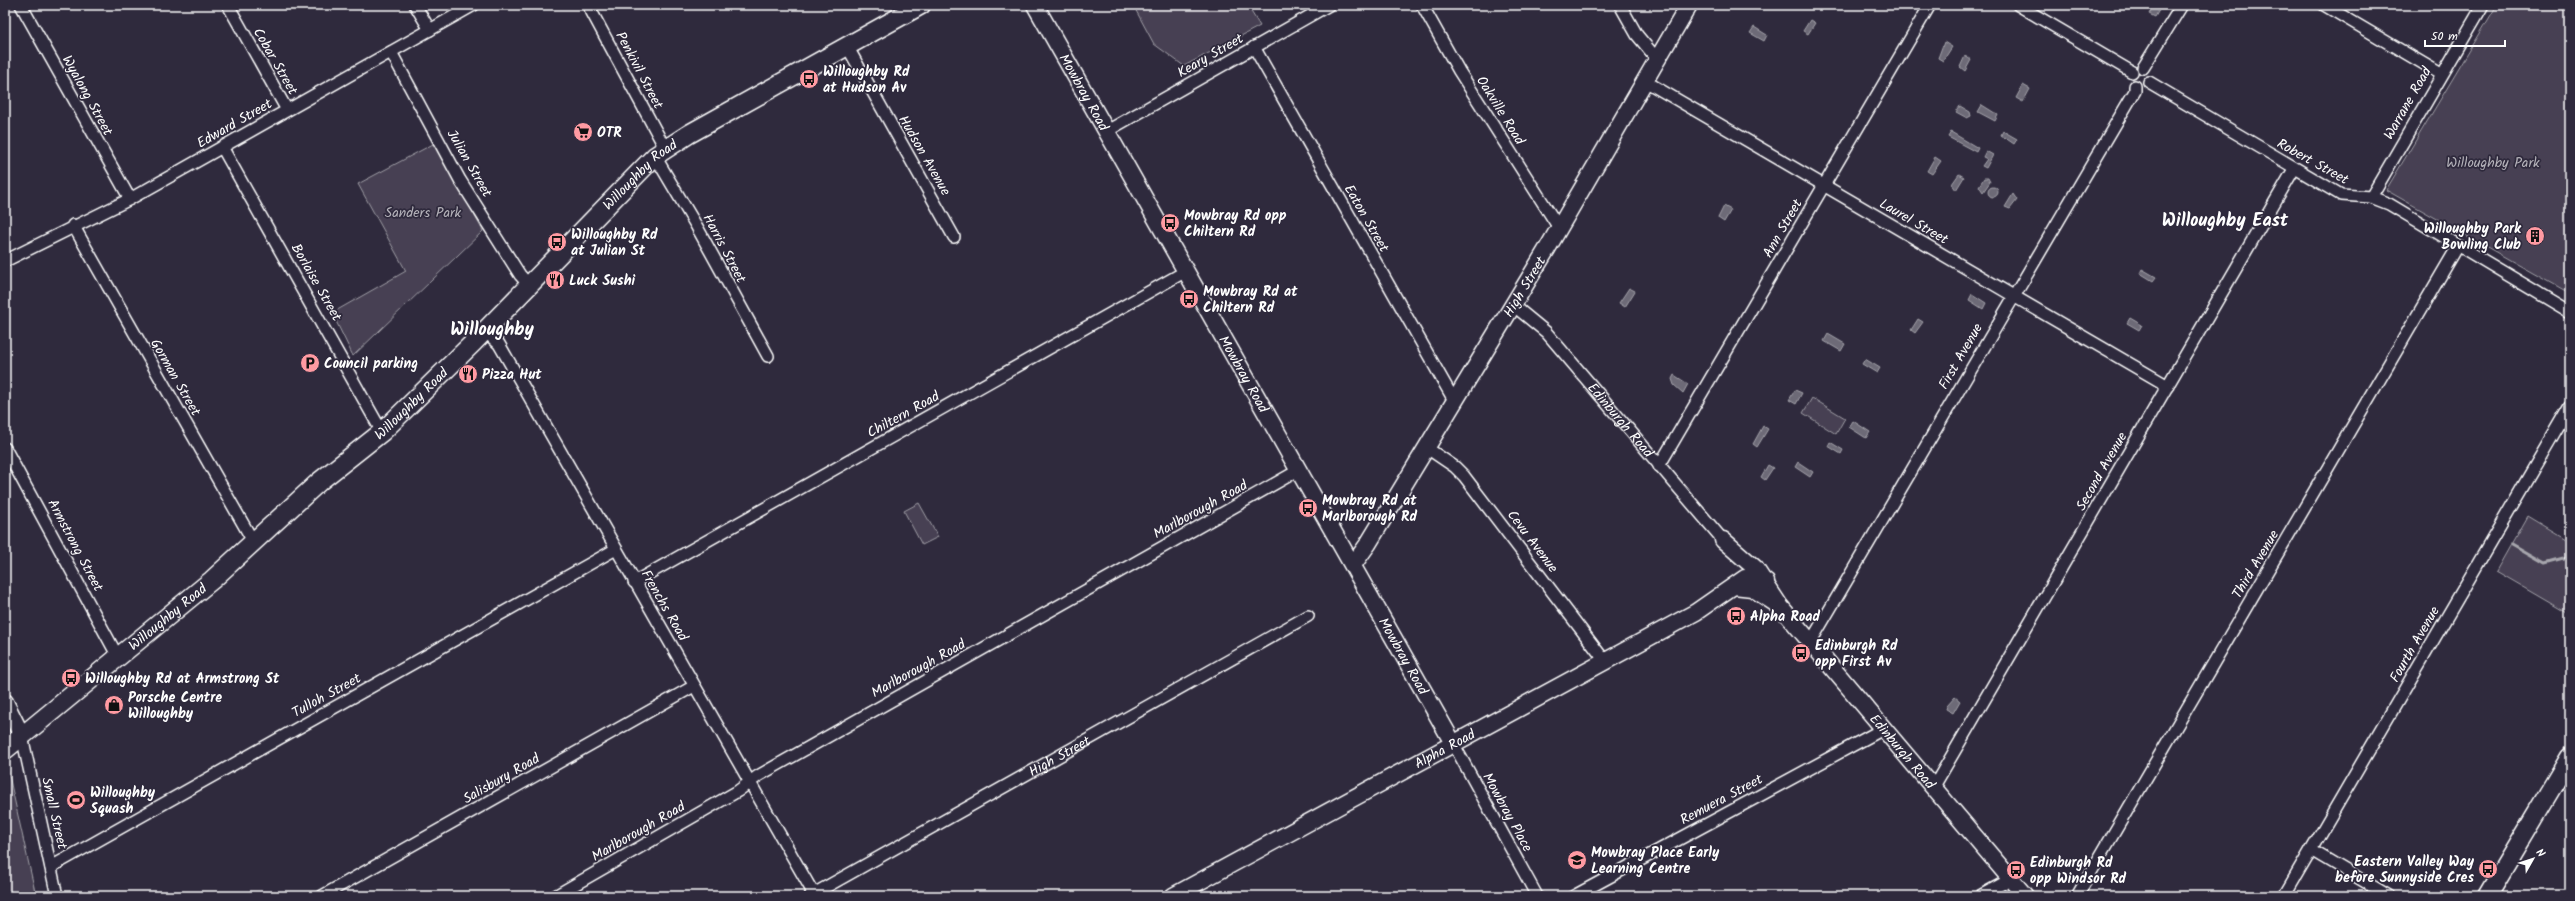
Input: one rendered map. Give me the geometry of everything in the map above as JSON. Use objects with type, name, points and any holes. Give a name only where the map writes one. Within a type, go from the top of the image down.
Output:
[{"type":"main road","name":"Willoughby Road","points":[[5,750],[254,543],[320,481],[382,432],[485,330],[660,152],[921,5]]},
{"type":"main road","name":"Mowbray Road","points":[[1035,5],[1453,743]]},
{"type":"main road","name":"High Street","points":[[1353,565],[1366,548],[1455,402],[1559,228],[1689,5]]},
{"type":"main road","points":[[1723,540],[1735,557],[1767,591]]},
{"type":"main road","points":[[1723,540],[1755,568],[1767,591]]},
{"type":"main road","points":[[1735,557],[1740,572],[1734,586],[1767,591]]},
{"type":"main road","name":"Alpha Road","points":[[1173,896],[1696,612],[1745,578],[1767,591]]},
{"type":"main road","name":"Edinburgh Road","points":[[1767,591],[2025,896]]},
{"type":"main road","points":[[5,702],[22,736]]},
{"type":"main road","points":[[2488,896],[2570,757]]},
{"type":"street","name":"Wyalong Street","points":[[21,5],[130,199]]},
{"type":"street","name":"Cobar Street","points":[[228,5],[287,110]]},
{"type":"street","points":[[415,5],[430,30]]},
{"type":"street","name":"Edward Street","points":[[5,261],[73,225],[130,199],[474,5]]},
{"type":"street","name":"Penkivil Street","points":[[588,5],[660,152]]},
{"type":"street","name":"Keary Street","points":[[1107,131],[1329,5]]},
{"type":"street","name":"Oakville Road","points":[[1422,5],[1459,71],[1559,228]]},
{"type":"street","points":[[1620,5],[1637,35],[1657,60]]},
{"type":"street","name":"Ann Street","points":[[1659,466],[1930,5]]},
{"type":"street","points":[[2018,5],[2132,72]]},
{"type":"street","points":[[2143,68],[2182,5]]},
{"type":"street","points":[[2324,5],[2441,74]]},
{"type":"street","name":"Warrane Road","points":[[2371,197],[2441,74],[2483,5]]},
{"type":"street","name":"Hudson Avenue","points":[[847,46],[954,237]]},
{"type":"street","name":"Eaton Street","points":[[1254,47],[1455,402]]},
{"type":"street","name":"Julian Street","points":[[391,52],[460,180],[520,275],[529,285]]},
{"type":"street","points":[[2137,68],[2143,68],[2149,72],[2149,82],[2144,86],[2135,86],[2130,78],[2132,72],[2137,68]]},
{"type":"street","name":"Laurel Street","points":[[1645,81],[2168,386]]},
{"type":"street","name":"Robert Street","points":[[2149,82],[2294,169],[2341,195],[2371,197],[2389,204],[2570,312]]},
{"type":"street","name":"First Avenue","points":[[1810,643],[2135,91],[2135,86]]},
{"type":"street","name":"Borlaise Street","points":[[222,147],[382,432]]},
{"type":"street","name":"Harris Street","points":[[660,152],[697,227],[768,356]]},
{"type":"street","name":"Second Avenue","points":[[1933,788],[2294,169]]},
{"type":"street","name":"Gorman Street","points":[[73,225],[254,543]]},
{"type":"street","name":"Third Avenue","points":[[2077,896],[2458,246]]},
{"type":"street","name":"Chiltern Road","points":[[634,582],[1186,271]]},
{"type":"street","name":"Edinburgh Road","points":[[1513,305],[1546,332],[1723,540]]},
{"type":"street","name":"Frenchs Road","points":[[485,330],[499,344],[813,895]]},
{"type":"street","name":"Fourth Avenue","points":[[2284,896],[2570,406]]},
{"type":"street","name":"Armstrong Street","points":[[5,448],[118,657]]},
{"type":"street","name":"Cevu Avenue","points":[[1427,448],[1455,467],[1464,476],[1605,661]]},
{"type":"street","name":"Marlborough Road","points":[[555,896],[1299,470]]},
{"type":"street","name":"Tulloh Street","points":[[51,867],[616,549]]},
{"type":"street","name":"High Street","points":[[813,895],[1308,616]]},
{"type":"street","name":"Salisbury Road","points":[[322,896],[694,686]]},
{"type":"street","name":"Remuera Street","points":[[1574,896],[1883,729]]},
{"type":"street","name":"Small Street","points":[[22,736],[57,896]]},
{"type":"street","name":"Mowbray Place","points":[[1453,743],[1537,896]]},
{"type":"street","points":[[2311,850],[2389,896]]},
{"type":"street","points":[[1980,896],[2010,879]]},
{"type":"green space","points":[[1133,5],[1247,5],[1260,26],[1184,66],[1154,44]]},
{"type":"green space","name":"Willoughby Park","points":[[2497,5],[2570,5],[2570,294],[2386,190]]},
{"type":"green space","name":"Sanders Park","points":[[435,143],[483,231],[353,356],[332,313],[406,271],[358,184]]},
{"type":"green space","points":[[1812,398],[1845,418],[1836,434],[1803,413]]},
{"type":"green space","points":[[919,503],[938,537],[922,545],[904,511]]},
{"type":"green space","points":[[2527,516],[2570,542],[2570,614],[2496,571]]},
{"type":"green space","points":[[8,771],[36,896],[5,896],[5,773]]},
{"type":"shaded area","points":[[2154,5],[2162,5],[2155,17],[2149,14]]},
{"type":"shaded area","points":[[1810,20],[1815,23],[1808,34],[1803,31]]},
{"type":"shaded area","points":[[1754,27],[1767,35],[1764,41],[1750,33]]},
{"type":"shaded area","points":[[1944,42],[1952,47],[1943,61],[1938,58]]},
{"type":"shaded area","points":[[1965,56],[1971,60],[1965,71],[1960,67]]},
{"type":"shaded area","points":[[2023,85],[2030,89],[2023,102],[2016,98]]},
{"type":"shaded area","points":[[1982,105],[1998,115],[1995,121],[1978,112]]},
{"type":"shaded area","points":[[1960,106],[1970,112],[1971,116],[1967,118],[1956,112]]},
{"type":"shaded area","points":[[2003,131],[2017,139],[2014,144],[2001,135]]},
{"type":"shaded area","points":[[1951,132],[1978,148],[1976,152],[1948,137]]},
{"type":"shaded area","points":[[1986,151],[1993,155],[1986,168],[1982,166],[1987,159],[1983,157]]},
{"type":"shaded area","points":[[1935,157],[1941,161],[1932,174],[1927,171]]},
{"type":"shaded area","points":[[1959,174],[1964,177],[1956,190],[1952,184]]},
{"type":"shaded area","points":[[1984,178],[1988,178],[1990,182],[1983,192],[1979,186]]},
{"type":"shaded area","points":[[1991,187],[1995,187],[1997,188],[1997,196],[1991,197],[1988,194],[1988,190]]},
{"type":"shaded area","points":[[2013,194],[2017,200],[2010,209],[2005,207]]},
{"type":"shaded area","points":[[1724,206],[1731,210],[1724,222],[1718,218]]},
{"type":"shaded area","points":[[2142,269],[2156,277],[2153,281],[2140,273]]},
{"type":"shaded area","points":[[1629,288],[1635,291],[1625,307],[1619,303]]},
{"type":"shaded area","points":[[1972,294],[1986,303],[1983,309],[1969,300]]},
{"type":"shaded area","points":[[2130,318],[2142,325],[2139,330],[2127,323]]},
{"type":"shaded area","points":[[1918,319],[1923,322],[1915,333],[1911,330]]},
{"type":"shaded area","points":[[1828,334],[1845,344],[1841,351],[1824,341]]},
{"type":"shaded area","points":[[1865,359],[1880,368],[1877,373],[1862,364]]},
{"type":"shaded area","points":[[1674,375],[1688,384],[1683,393],[1674,385],[1672,379]]},
{"type":"shaded area","points":[[1795,390],[1802,393],[1796,404],[1789,400]]},
{"type":"shaded area","points":[[1853,421],[1870,432],[1866,438],[1849,427]]},
{"type":"shaded area","points":[[1763,426],[1768,429],[1757,447],[1753,444]]},
{"type":"shaded area","points":[[1830,442],[1843,450],[1841,454],[1828,446]]},
{"type":"shaded area","points":[[1798,462],[1813,472],[1810,477],[1795,467]]},
{"type":"shaded area","points":[[1768,465],[1773,468],[1765,480],[1761,477]]},
{"type":"shaded area","points":[[1955,697],[1960,701],[1953,713],[1946,709]]},
{"type":"waterway","points":[[2512,544],[2545,563],[2567,557],[2570,559]]},
{"type":"place","name":"Willoughby Rd at Hudson Av","points":[[809,79]]},
{"type":"place","name":"OTR","points":[[583,132]]},
{"type":"place","name":"Mowbray Rd opp Chiltern Rd","points":[[1170,223]]},
{"type":"place","name":"Willoughby Park Bowling Club","points":[[2535,236]]},
{"type":"place","name":"Willoughby Rd at Julian St","points":[[557,242]]},
{"type":"place","name":"Luck Sushi","points":[[555,280]]},
{"type":"place","name":"Mowbray Rd at Chiltern Rd","points":[[1189,299]]},
{"type":"place","name":"Council parking","points":[[310,363]]},
{"type":"place","name":"Pizza Hut","points":[[468,374]]},
{"type":"place","name":"Mowbray Rd at Marlborough Rd","points":[[1308,508]]},
{"type":"place","name":"Alpha Road","points":[[1736,616]]},
{"type":"place","name":"Edinburgh Rd opp First Av","points":[[1801,653]]},
{"type":"place","name":"Willoughby Rd at Armstrong St","points":[[71,678]]},
{"type":"place","name":"Porsche Centre Willoughby","points":[[114,705]]},
{"type":"place","name":"Willoughby Squash","points":[[76,800]]},
{"type":"place","name":"Mowbray Place Early Learning Centre","points":[[1577,860]]},
{"type":"place","name":"Eastern Valley Way before Sunnyside Cres","points":[[2488,869]]},
{"type":"place","name":"Edinburgh Rd opp Windsor Rd","points":[[2016,870]]},
{"type":"district","name":"Willoughby East","points":[[2225,220]]},
{"type":"district","name":"Willoughby","points":[[492,329]]}]
